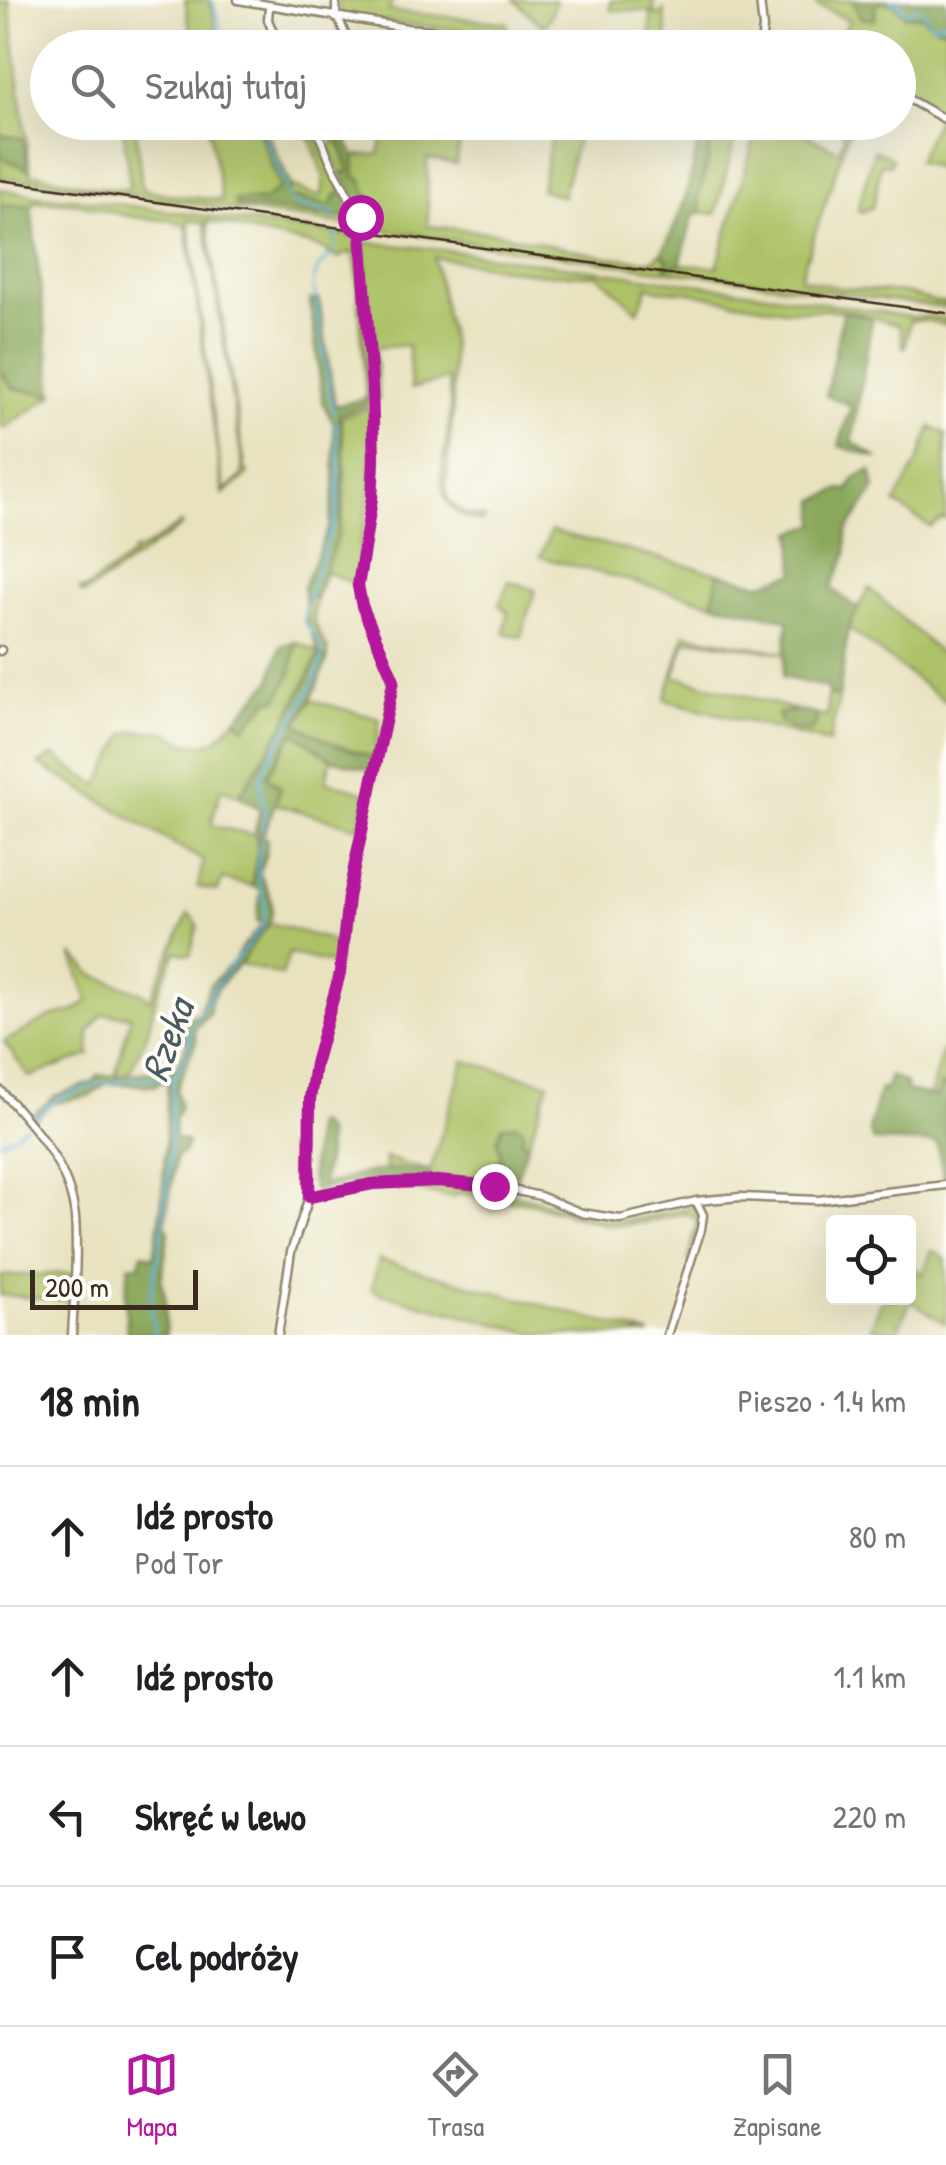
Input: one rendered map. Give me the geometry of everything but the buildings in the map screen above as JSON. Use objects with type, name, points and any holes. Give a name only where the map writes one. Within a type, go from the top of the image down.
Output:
[{"type":"street","points":[[238,0],[430,30]]},
{"type":"street","points":[[336,0],[342,30]]},
{"type":"street","points":[[760,0],[763,30]]},
{"type":"street","points":[[269,7],[272,30]]},
{"type":"street","points":[[916,103],[946,120]]},
{"type":"street","points":[[278,1335],[291,1252],[309,1197],[310,1099],[315,1064],[340,973],[348,897],[394,680],[362,606],[358,586],[374,460],[362,222],[321,140]]},
{"type":"street","points":[[0,1090],[45,1143],[70,1195],[75,1216],[72,1335]]},
{"type":"street","points":[[309,1197],[372,1184],[437,1181],[494,1186],[540,1196],[582,1213],[620,1218],[696,1201],[740,1197],[818,1200],[946,1185]]},
{"type":"street","points":[[668,1335],[701,1229],[703,1215],[696,1201]]},
{"type":"green space","points":[[0,0],[9,0],[30,170],[35,181],[0,178],[0,157],[29,169],[22,138],[0,135]]},
{"type":"green space","points":[[185,0],[210,0],[217,30],[190,30]]},
{"type":"green space","points":[[337,0],[392,0],[389,11],[507,23],[507,30],[460,30],[341,16]]},
{"type":"green space","points":[[514,0],[556,0],[544,27]]},
{"type":"green space","points":[[611,0],[654,0],[654,13],[658,15],[664,10],[667,30],[650,30],[651,11],[610,10]]},
{"type":"green space","points":[[816,0],[853,0],[861,18],[875,19],[875,7],[883,0],[905,16],[921,15],[932,25],[946,29],[946,117],[916,99],[916,30],[845,30],[849,20],[816,5]]},
{"type":"green space","points":[[853,0],[946,0],[946,29],[932,25],[921,15],[905,16],[896,6],[883,1],[875,7],[875,20],[861,18]]},
{"type":"green space","points":[[937,119],[946,124],[946,171],[917,161]]},
{"type":"green space","points":[[0,135],[22,138],[30,170],[0,157]]},
{"type":"green space","points":[[124,140],[137,140],[142,189],[222,200],[211,140],[262,140],[280,187],[264,201],[236,200],[312,215],[357,218],[360,227],[39,182],[37,174],[96,187],[130,189]]},
{"type":"green space","points":[[262,140],[271,140],[291,186],[288,196],[331,206],[335,196],[343,193],[357,218],[236,206],[235,200],[264,201],[280,187]]},
{"type":"green space","points":[[311,140],[318,140],[343,193],[335,196],[332,206],[287,196],[291,186],[322,195],[324,178]]},
{"type":"green space","points":[[339,140],[349,171],[341,174],[328,147]]},
{"type":"green space","points":[[339,140],[347,140],[354,156],[355,177],[361,179],[372,207],[361,212],[341,174],[349,171]]},
{"type":"green space","points":[[382,140],[460,142],[456,164],[427,158],[428,226],[496,233],[606,257],[652,261],[661,253],[669,260],[667,268],[680,264],[717,267],[754,140],[816,140],[839,151],[842,140],[846,140],[800,278],[840,288],[905,293],[946,302],[946,308],[370,228],[361,212],[372,207],[355,177],[354,156],[379,154]]},
{"type":"green space","points":[[551,140],[577,140],[562,197],[541,189]]},
{"type":"green space","points":[[698,140],[710,140],[698,199],[701,212],[693,216],[680,264],[667,268],[668,260],[661,253],[692,173]]},
{"type":"green space","points":[[710,140],[734,140],[716,214],[701,212],[698,200]]},
{"type":"green space","points":[[874,150],[892,158],[890,165],[882,164],[880,168],[872,207],[862,212],[858,210]]},
{"type":"green space","points":[[0,189],[34,195],[34,205],[0,205]]},
{"type":"green space","points":[[37,196],[72,198],[359,237],[369,400],[352,252],[337,258],[313,246],[207,222],[248,475],[223,494],[186,225],[68,202],[38,202]],"holes":[[[188,220],[205,223],[243,468],[241,477],[225,491]]]},
{"type":"green space","points":[[0,205],[31,206],[53,395],[13,388],[0,371]]},
{"type":"green space","points":[[364,242],[782,296],[911,317],[946,318],[946,325],[910,321],[903,347],[900,326],[857,313],[785,310],[648,286],[638,311],[598,275],[539,274],[434,257],[452,347],[448,498],[456,508],[485,518],[481,522],[462,516],[450,506],[444,493],[448,379],[411,389],[408,345],[375,348],[379,399],[375,401]]},
{"type":"green space","points":[[319,299],[335,406],[369,400],[339,414],[344,457],[339,531],[317,595],[305,601],[303,587],[330,525],[335,484],[334,425],[323,403],[310,300]]},
{"type":"green space","points":[[843,311],[872,318],[852,442],[878,458],[839,446],[851,405],[826,396]]},
{"type":"green space","points":[[0,371],[13,388],[53,395],[3,429]]},
{"type":"green space","points":[[369,407],[371,488],[354,584],[324,571],[339,532],[343,505],[341,417]]},
{"type":"green space","points":[[931,427],[946,434],[946,520],[930,527],[895,503]]},
{"type":"green space","points":[[871,470],[875,488],[847,531],[846,556],[831,588],[858,609],[848,628],[839,698],[828,693],[828,688],[783,677],[788,620],[713,603],[718,573],[760,584],[795,573],[793,532],[816,524],[816,500],[841,489],[848,490],[856,477]]},
{"type":"green space","points":[[181,523],[182,526],[81,593],[80,589],[86,589],[132,552]]},
{"type":"green space","points":[[551,531],[718,573],[713,603],[540,557]]},
{"type":"green space","points":[[509,581],[535,590],[521,637],[504,633],[508,613],[499,605]]},
{"type":"green space","points":[[869,588],[946,659],[946,702],[848,628]]},
{"type":"green space","points":[[317,595],[314,619],[328,651],[327,660],[319,655],[283,727],[239,796],[221,789],[212,821],[213,826],[256,835],[252,886],[222,879],[218,891],[198,887],[203,861],[39,764],[55,755],[99,785],[125,734],[166,732],[185,743],[201,745],[216,740],[235,720],[245,727],[291,674],[296,642],[319,653],[307,621],[305,601]]},
{"type":"green space","points":[[685,634],[785,653],[686,641],[674,676],[797,710],[778,714],[816,724],[817,715],[827,717],[828,693],[839,698],[829,743],[665,700]]},
{"type":"green space","points":[[296,642],[291,674],[278,699],[269,700],[245,727],[235,720],[270,682],[281,646]]},
{"type":"green space","points":[[320,654],[327,660],[297,724],[332,743],[375,758],[373,771],[331,759],[294,732],[267,776],[281,788],[264,833],[255,831],[260,809],[239,796],[283,727]]},
{"type":"green space","points":[[311,700],[380,719],[375,758],[332,743],[296,724]]},
{"type":"green space","points":[[797,710],[817,715],[810,731],[795,731],[779,721],[778,714]]},
{"type":"green space","points":[[294,732],[331,759],[326,781],[366,793],[359,828],[275,804],[281,788],[267,776]]},
{"type":"green space","points":[[256,835],[267,838],[259,872],[271,899],[270,919],[216,991],[209,1013],[194,1030],[196,1041],[176,1089],[180,1107],[174,1118],[175,1138],[187,1142],[184,1153],[176,1156],[165,1224],[169,1231],[161,1281],[166,1335],[127,1335],[125,1297],[129,1266],[140,1265],[142,1253],[154,1257],[158,1236],[168,1083],[107,1083],[92,1095],[51,1104],[32,1122],[29,1118],[55,1096],[94,1082],[98,1075],[172,1071],[177,1066],[187,1044],[182,1029],[189,1016],[198,1014],[210,985],[234,962],[263,924],[257,921],[261,889],[252,886]]},
{"type":"green space","points":[[188,914],[198,925],[190,955],[176,952],[157,994],[147,1035],[129,1073],[115,1076],[131,1016],[103,1014],[89,1032],[90,1055],[29,1077],[4,1042],[88,1001],[72,953],[93,975],[142,993],[150,1000]]},
{"type":"green space","points":[[270,923],[337,942],[337,965],[289,953],[282,975],[240,964]]},
{"type":"green space","points":[[942,1051],[946,1053],[946,1087],[941,1086],[937,1098],[930,1096]]},
{"type":"green space","points":[[464,1061],[549,1083],[528,1144],[522,1141],[524,1130],[515,1124],[497,1141],[501,1156],[490,1184],[429,1178],[430,1173],[398,1169],[385,1171],[385,1158],[430,1171]]},
{"type":"green space","points":[[890,1076],[906,1083],[906,1091],[937,1097],[941,1085],[946,1087],[946,1183],[937,1143],[873,1141],[869,1129],[880,1089],[885,1090]]},
{"type":"green space","points":[[314,1124],[326,1132],[322,1184],[392,1170],[430,1172],[429,1178],[372,1180],[314,1191]]},
{"type":"green space","points":[[515,1124],[524,1130],[522,1141],[528,1144],[513,1188],[490,1184],[501,1156],[497,1141],[502,1126]]},
{"type":"green space","points":[[400,1185],[507,1193],[604,1219],[638,1218],[693,1206],[698,1208],[700,1217],[688,1261],[698,1219],[685,1213],[646,1222],[604,1224],[535,1204],[457,1193],[453,1197]]},
{"type":"green space","points":[[932,1250],[946,1258],[946,1324],[916,1304],[916,1270],[923,1274]]},
{"type":"green space","points":[[379,1260],[651,1335],[539,1335],[379,1293],[371,1289]]},
{"type":"green space","points":[[72,1273],[71,1301],[0,1295],[0,1276]]},
{"type":"green space","points":[[880,1305],[909,1305],[895,1335],[886,1331],[881,1335],[882,1330],[871,1327]]},
{"type":"waterway","name":"Rzeka","points":[[212,0],[221,30]]},
{"type":"waterway","points":[[891,0],[900,2],[902,10],[909,12],[919,7],[932,25],[946,21]]},
{"type":"waterway","name":"Rzeka","points":[[266,140],[291,200],[334,214],[335,219]]},
{"type":"waterway","name":"Rzeka","points":[[335,235],[335,246]]},
{"type":"waterway","name":"Rzeka","points":[[333,413],[313,283],[318,268],[334,252]]},
{"type":"waterway","name":"Rzeka","points":[[262,830],[262,775],[309,692],[321,659],[320,643],[303,620],[337,512],[336,422]]},
{"type":"waterway","name":"Rzeka","points":[[155,1335],[150,1299],[169,1172],[173,1082],[189,1048],[191,1030],[207,1000],[262,928],[265,905],[258,868],[261,839]]},
{"type":"waterway","points":[[33,1119],[63,1097],[98,1084],[173,1077]]},
{"type":"waterway","points":[[0,1142],[26,1125]]},
{"type":"railway","points":[[0,180],[946,313]]},
{"type":"route","points":[[360,217],[374,460],[358,586],[362,606],[394,680],[348,897],[340,973],[315,1064],[310,1099],[309,1197],[372,1184],[437,1181],[494,1186]]}]
